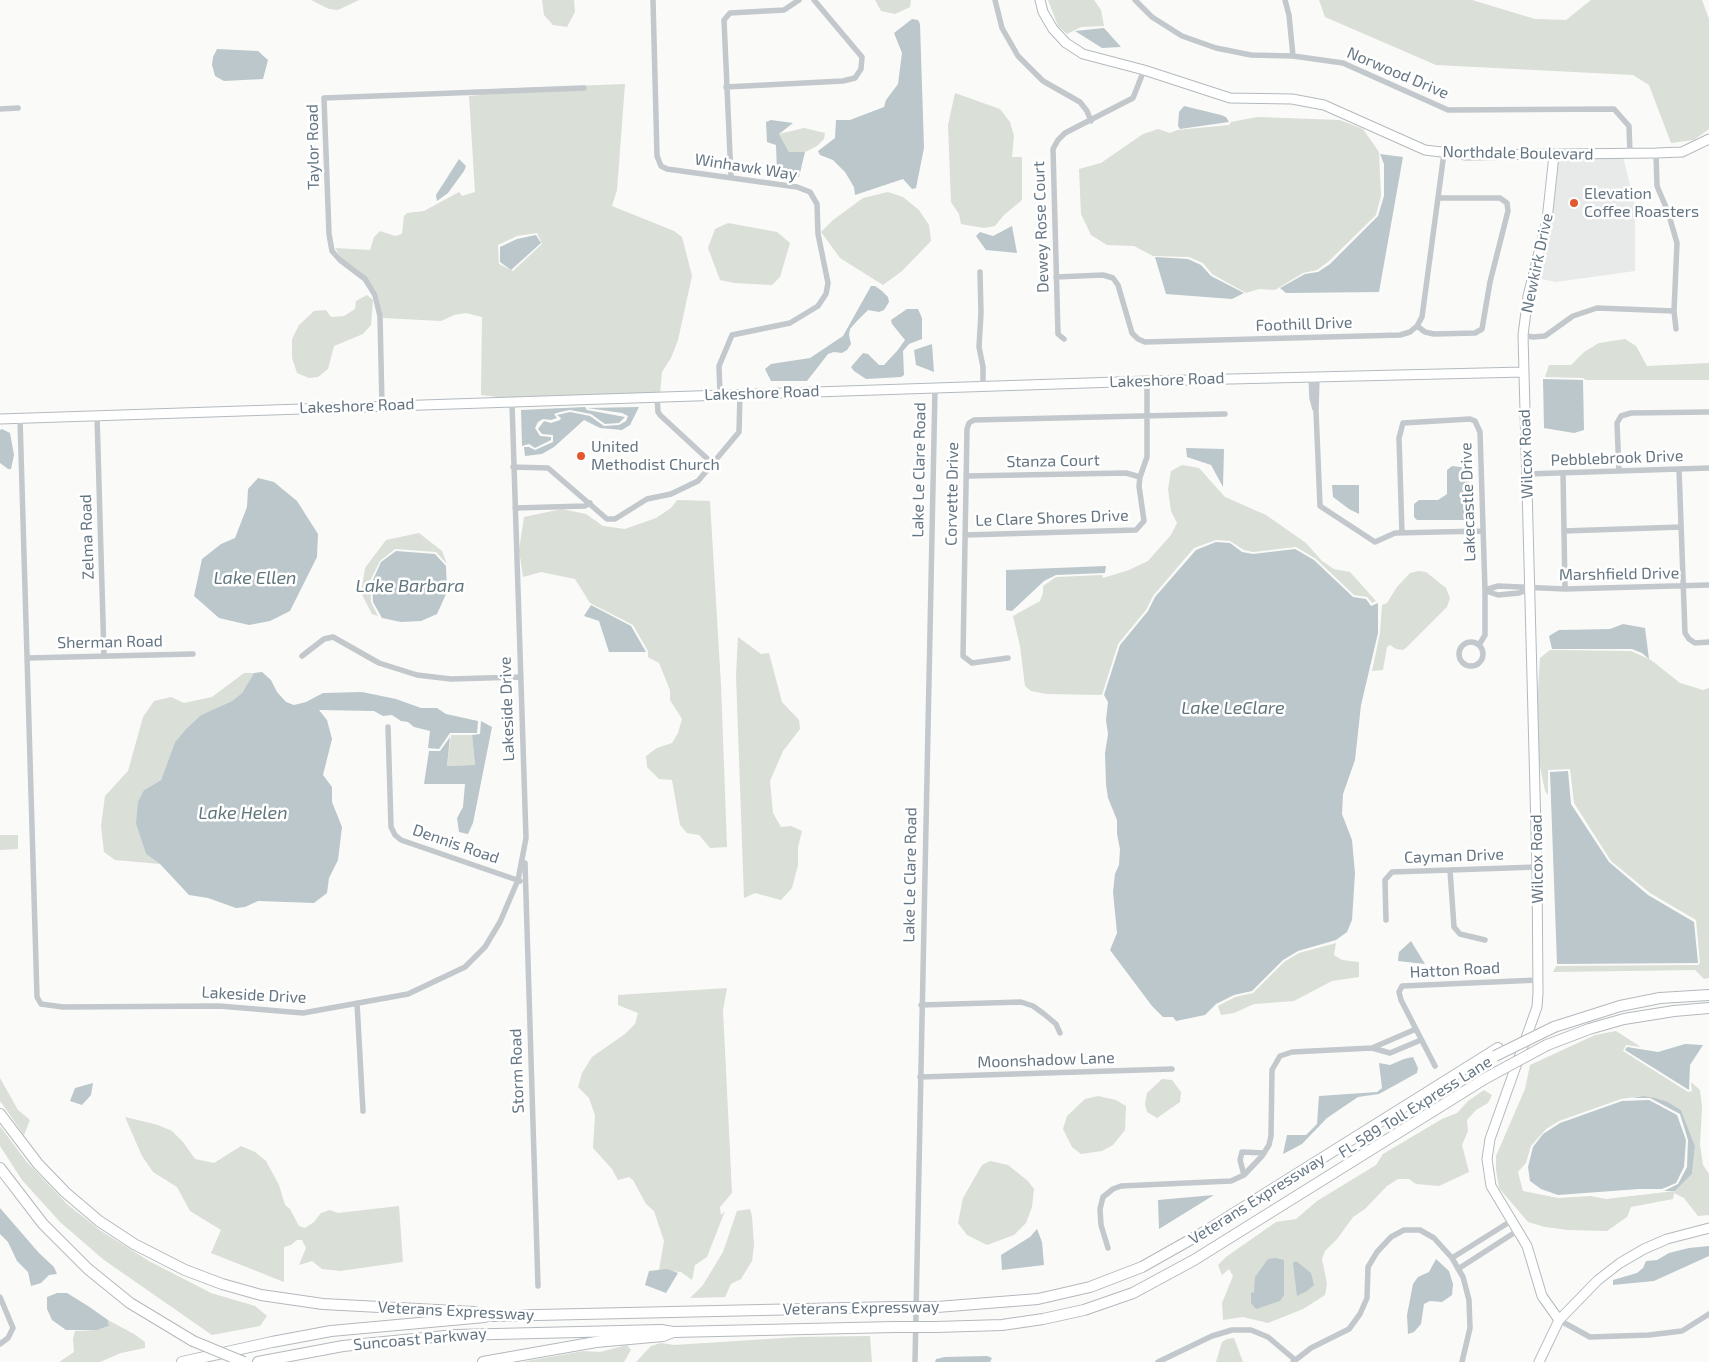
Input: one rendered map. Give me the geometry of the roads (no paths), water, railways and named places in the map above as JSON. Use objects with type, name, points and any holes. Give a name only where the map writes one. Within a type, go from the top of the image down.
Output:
[{"type":"highway","name":"Veterans Expressway","points":[[0,1114],[45,1171],[100,1221],[151,1253],[203,1278],[254,1294],[303,1302],[474,1312],[493,1316],[937,1306],[1038,1299],[1090,1287],[1142,1267],[1204,1232],[1497,1052],[1556,1023],[1619,1000],[1659,993],[1709,989]]},
{"type":"highway","points":[[1556,1023],[1627,1004],[1660,998],[1709,995]]},
{"type":"highway","name":"Veterans Expressway","points":[[483,1362],[596,1342],[663,1336],[673,1332],[1002,1325],[1043,1319],[1110,1302],[1147,1286],[1194,1260],[1486,1078],[1547,1045],[1589,1029],[1624,1019],[1674,1010],[1709,1008]]},
{"type":"highway","points":[[0,1168],[37,1217],[88,1269],[130,1303],[194,1341],[244,1362]]},
{"type":"highway","name":"Suncoast Parkway","points":[[182,1362],[331,1331],[493,1316]]},
{"type":"highway","name":"Suncoast Parkway","points":[[258,1362],[343,1346],[445,1335],[643,1330],[673,1332]]},
{"type":"street","name":"Winhawk Way","points":[[653,0],[657,156],[660,166],[667,169],[797,187],[810,192],[817,204],[818,234],[828,283],[826,294],[818,306],[790,323],[732,335],[719,366],[720,394]]},
{"type":"street","points":[[731,177],[724,20],[730,13],[784,10],[800,0]]},
{"type":"street","points":[[726,87],[844,81],[855,78],[861,69],[862,57],[814,0]]},
{"type":"street","points":[[995,0],[1002,28],[1018,56],[1043,81],[1080,102],[1087,111],[1091,121]]},
{"type":"street","name":"Northdale Boulevard","points":[[1040,0],[1043,12],[1053,29],[1066,43],[1083,54],[1144,70],[1230,98],[1292,99],[1324,105],[1425,150],[1444,153],[1554,156],[1682,152],[1709,139]]},
{"type":"street","name":"Norwood Drive","points":[[1135,0],[1152,17],[1182,36],[1216,48],[1251,55],[1293,56],[1343,64],[1448,110],[1614,109],[1629,126],[1630,154]]},
{"type":"street","points":[[1285,0],[1289,15],[1293,56]]},
{"type":"street","name":"Dewey Rose Court","points":[[1064,339],[1058,334],[1053,149],[1065,133],[1133,98],[1144,70]]},
{"type":"street","name":"Taylor Road","points":[[382,406],[380,316],[375,294],[365,280],[332,251],[329,234],[324,98],[584,88]]},
{"type":"street","points":[[0,109],[18,108]]},
{"type":"street","points":[[1438,198],[1500,198],[1507,203],[1508,211],[1490,282],[1482,329],[1475,333],[1434,334],[1425,332],[1417,326],[1422,317],[1444,153]]},
{"type":"street","points":[[1656,153],[1658,186],[1668,212],[1676,243],[1674,311],[1676,329]]},
{"type":"street","name":"Newkirk Drive","points":[[1524,372],[1523,335],[1528,296],[1547,220],[1554,156]]},
{"type":"street","points":[[980,272],[979,347],[983,367],[983,387]]},
{"type":"street","name":"Foothill Drive","points":[[1056,277],[1103,275],[1113,278],[1118,285],[1132,333],[1138,339],[1146,342],[1400,335],[1410,332],[1417,326]]},
{"type":"street","points":[[1523,335],[1533,338],[1545,336],[1573,316],[1597,308],[1674,311]]},
{"type":"street","name":"Lakeshore Road","points":[[0,419],[512,403],[720,394],[1314,376],[1524,372]]},
{"type":"street","name":"Wilcox Road","points":[[1524,372],[1538,867],[1537,1006],[1490,1139],[1487,1159],[1491,1186],[1527,1246],[1542,1296],[1559,1320]]},
{"type":"street","points":[[1314,376],[1312,398],[1316,411],[1318,502],[1320,506],[1371,541],[1378,542],[1389,535],[1402,533],[1482,531]]},
{"type":"street","name":"Le Clare Shores Drive","points":[[965,534],[1136,530],[1144,520],[1140,476],[1147,457],[1147,381]]},
{"type":"street","name":"Lake Le Clare Road","points":[[915,1362],[934,388]]},
{"type":"street","points":[[513,467],[548,468],[607,519],[616,519],[647,499],[671,494],[693,485],[737,435],[740,428],[740,394]]},
{"type":"street","points":[[657,397],[660,415],[713,464]]},
{"type":"street","name":"Lakeside Drive","points":[[20,418],[37,997],[41,1004],[63,1007],[219,1006],[303,1013],[408,994],[465,967],[485,947],[518,880],[526,838],[519,677],[512,403]]},
{"type":"street","points":[[1619,471],[1617,422],[1621,416],[1631,413],[1709,412]]},
{"type":"street","name":"Corvette Drive","points":[[1008,658],[972,663],[963,656],[967,429],[969,424],[974,420],[1225,414]]},
{"type":"street","name":"Zelma Road","points":[[98,416],[104,656]]},
{"type":"street","name":"Lakecastle Drive","points":[[1402,533],[1399,438],[1403,423],[1470,418],[1475,421],[1480,432],[1485,590],[1485,635],[1479,645]]},
{"type":"street","name":"Pebblebrook Drive","points":[[1527,474],[1709,468]]},
{"type":"street","points":[[1679,469],[1685,633],[1689,639],[1695,642],[1709,642]]},
{"type":"street","name":"Stanza Court","points":[[966,476],[1126,473],[1140,476]]},
{"type":"street","points":[[1563,473],[1565,589]]},
{"type":"street","points":[[515,508],[585,506],[590,503]]},
{"type":"street","points":[[1564,531],[1681,527]]},
{"type":"street","name":"Marshfield Drive","points":[[1485,590],[1498,595],[1519,594],[1530,589],[1709,585]]},
{"type":"street","points":[[302,656],[324,639],[333,637],[380,663],[417,675],[451,679],[519,677]]},
{"type":"street","name":"Lakecastle Drive","points":[[1472,642],[1479,645],[1483,655],[1480,662],[1469,666],[1462,662],[1459,655],[1461,647],[1472,642]]},
{"type":"street","name":"Sherman Road","points":[[27,658],[193,654]]},
{"type":"street","name":"Dennis Road","points":[[388,727],[391,828],[395,835],[401,840],[518,880],[526,885]]},
{"type":"street","name":"Storm Road","points":[[524,854],[538,1286]]},
{"type":"street","name":"Cayman Drive","points":[[1386,920],[1385,880],[1387,875],[1392,872],[1538,867]]},
{"type":"street","points":[[1450,870],[1454,928],[1460,934],[1485,940]]},
{"type":"street","name":"Hatton Road","points":[[1435,1066],[1400,996],[1400,989],[1406,984],[1538,980]]},
{"type":"street","points":[[921,1005],[1021,1002],[1033,1006],[1044,1014],[1056,1024],[1060,1033]]},
{"type":"street","points":[[357,1003],[363,1111]]},
{"type":"street","points":[[1108,1248],[1101,1225],[1100,1209],[1103,1197],[1113,1188],[1121,1186],[1226,1182],[1244,1175],[1264,1153],[1270,1136],[1272,1070],[1277,1059],[1292,1052],[1372,1048],[1416,1029]]},
{"type":"street","points":[[1395,1039],[1399,1050]]},
{"type":"street","points":[[1372,1048],[1387,1054],[1421,1040]]},
{"type":"street","name":"Moonshadow Lane","points":[[920,1077],[1172,1069]]},
{"type":"street","points":[[1244,1175],[1240,1160],[1242,1152],[1264,1153]]},
{"type":"street","points":[[1452,1258],[1511,1221]]},
{"type":"street","points":[[1539,1362],[1559,1320],[1598,1280],[1620,1263],[1666,1239],[1709,1228]]},
{"type":"street","points":[[1158,1362],[1169,1360],[1212,1336],[1232,1330],[1251,1330],[1268,1337],[1293,1360],[1311,1348],[1349,1329],[1360,1314],[1367,1298],[1368,1267],[1376,1252],[1391,1237],[1404,1230],[1420,1230],[1434,1238],[1452,1258],[1463,1277],[1470,1328],[1462,1362]]},
{"type":"street","points":[[1458,1269],[1517,1231]]},
{"type":"street","points":[[1469,1248],[1471,1256],[1477,1257]]},
{"type":"street","points":[[0,1297],[14,1328],[8,1338],[0,1344]]},
{"type":"street","points":[[1559,1320],[1590,1337],[1649,1335],[1682,1331],[1709,1314]]},
{"type":"water","points":[[912,19],[918,20],[920,24],[924,148],[916,188],[912,189],[903,179],[855,195],[854,187],[845,172],[833,160],[820,155],[818,151],[835,138],[836,120],[850,120],[884,107],[886,100],[898,84],[902,53],[894,33]]},
{"type":"water","points":[[1104,28],[1121,47],[1102,48],[1075,31]]},
{"type":"water","points":[[217,49],[258,51],[268,60],[263,79],[224,81],[215,76],[212,65]]},
{"type":"water","points":[[1184,106],[1221,115],[1226,117],[1229,122],[1180,129],[1178,126],[1179,112]]},
{"type":"water","points":[[771,120],[793,123],[779,134],[789,152],[805,152],[799,177],[783,177],[777,173],[776,145],[767,142],[766,122]]},
{"type":"water","points":[[1380,154],[1403,157],[1379,292],[1286,293],[1280,288],[1305,274],[1318,272],[1330,264],[1378,216],[1384,196],[1384,164]]},
{"type":"water","points":[[459,159],[466,166],[464,171],[448,193],[437,201],[436,195]]},
{"type":"water","points":[[1012,226],[1017,253],[986,250],[976,236],[980,232],[993,236]]},
{"type":"water","points":[[536,235],[541,243],[511,270],[500,262],[500,247],[517,239]]},
{"type":"water","points":[[1155,257],[1188,259],[1201,265],[1211,276],[1244,293],[1232,299],[1166,294]]},
{"type":"water","points":[[871,286],[875,286],[882,291],[888,297],[889,302],[884,310],[879,312],[868,310],[850,329],[851,344],[847,350],[842,353],[834,352],[828,354],[807,381],[771,381],[765,369],[771,364],[810,358],[843,336]]},
{"type":"water","points":[[907,309],[918,309],[922,318],[922,339],[909,344],[903,351],[904,375],[901,377],[866,379],[854,371],[851,367],[863,353],[868,354],[879,365],[884,365],[897,351],[905,340],[891,320]]},
{"type":"water","points":[[932,344],[934,372],[916,365],[914,350]]},
{"type":"water","points":[[1543,379],[1583,380],[1584,430],[1574,433],[1544,428]]},
{"type":"water","points":[[585,407],[587,410],[625,417],[619,423],[605,424],[591,414],[570,410],[560,412],[554,414],[557,418],[551,420],[543,419],[538,422],[535,428],[540,436],[551,437],[551,440],[535,448],[529,444],[522,446],[521,410]]},
{"type":"water","points":[[639,407],[630,425],[622,430],[600,428],[584,420],[554,447],[542,454],[525,456],[524,447],[535,450],[553,442],[553,435],[542,434],[538,429],[544,421],[551,423],[560,420],[561,418],[557,415],[570,412],[590,416],[604,426],[619,425],[626,421],[628,416],[622,413],[587,408]]},
{"type":"water","points":[[2,429],[10,433],[14,455],[11,469],[0,463],[0,430]]},
{"type":"water","points":[[1186,448],[1224,449],[1223,487],[1211,465],[1187,457]]},
{"type":"water","points":[[1452,466],[1468,468],[1470,516],[1466,520],[1417,520],[1414,517],[1414,504],[1419,500],[1438,500],[1447,494],[1447,470]]},
{"type":"water","name":"Lake Ellen","points":[[258,478],[274,482],[297,501],[318,534],[317,557],[290,611],[270,621],[249,625],[219,618],[194,596],[202,559],[221,544],[235,538],[247,507],[248,489]]},
{"type":"water","points":[[1332,485],[1359,485],[1359,514],[1333,497]]},
{"type":"water","name":"Lake LeClare","points":[[1216,542],[1230,543],[1242,552],[1253,554],[1295,549],[1314,560],[1353,597],[1366,599],[1371,606],[1378,603],[1378,633],[1361,705],[1355,760],[1343,794],[1342,814],[1352,840],[1355,873],[1352,920],[1347,932],[1336,940],[1298,951],[1283,960],[1252,991],[1234,995],[1216,1004],[1205,1015],[1176,1021],[1173,1017],[1163,1017],[1152,1006],[1110,950],[1117,933],[1113,892],[1115,874],[1119,865],[1120,849],[1117,820],[1108,798],[1106,784],[1105,753],[1108,734],[1106,720],[1108,702],[1104,695],[1120,645],[1148,611],[1155,597],[1196,550]]},
{"type":"water","name":"Lake Barbara","points":[[396,551],[435,554],[446,566],[447,592],[437,614],[421,621],[401,622],[382,618],[373,602],[372,582],[381,562]]},
{"type":"water","points":[[1106,566],[1105,573],[1056,575],[1044,581],[1012,611],[1006,610],[1006,570]]},
{"type":"water","points":[[591,605],[631,626],[646,652],[609,652],[599,621],[584,616]]},
{"type":"water","points":[[1623,624],[1645,628],[1649,659],[1642,653],[1632,649],[1552,649],[1549,636],[1559,630],[1610,629]]},
{"type":"water","name":"Lake Helen","points":[[262,672],[271,680],[277,692],[286,702],[294,705],[306,702],[323,693],[362,692],[396,699],[421,708],[437,708],[446,714],[478,721],[477,733],[450,733],[439,749],[428,748],[430,731],[414,727],[408,722],[401,721],[392,715],[383,716],[374,711],[319,710],[327,720],[332,739],[323,775],[332,787],[332,802],[342,827],[338,860],[329,878],[327,893],[314,903],[258,901],[245,907],[236,908],[208,898],[189,895],[160,864],[146,854],[136,824],[138,802],[144,790],[161,780],[175,742],[186,729],[201,715],[232,701],[242,693],[254,673]]},
{"type":"water","points":[[481,721],[492,727],[473,823],[468,834],[459,832],[457,818],[463,807],[465,784],[424,784],[429,751],[440,751],[450,737],[447,766],[475,765],[472,735],[480,734]]},
{"type":"water","points":[[1568,771],[1571,804],[1609,862],[1648,895],[1694,922],[1698,963],[1557,964],[1550,772]]},
{"type":"water","points":[[1411,941],[1425,964],[1398,961],[1399,952]]},
{"type":"water","points":[[1685,1044],[1703,1045],[1690,1065],[1689,1090],[1625,1050],[1627,1047],[1658,1052]]},
{"type":"water","points":[[1413,1057],[1418,1068],[1417,1073],[1379,1094],[1358,1097],[1327,1118],[1302,1144],[1283,1154],[1287,1135],[1306,1135],[1317,1124],[1319,1096],[1377,1092],[1382,1088],[1379,1063],[1390,1065]]},
{"type":"water","points":[[93,1083],[91,1095],[82,1105],[70,1101],[75,1088]]},
{"type":"water","points":[[1643,1096],[1668,1102],[1681,1110],[1695,1146],[1692,1174],[1675,1191],[1664,1191],[1678,1184],[1687,1167],[1688,1140],[1680,1114],[1650,1098],[1632,1098]]},
{"type":"water","points":[[1649,1100],[1677,1115],[1686,1140],[1684,1167],[1676,1183],[1662,1189],[1558,1195],[1541,1189],[1530,1181],[1528,1167],[1533,1147],[1543,1134],[1560,1123],[1622,1101]]},
{"type":"water","points":[[1214,1195],[1159,1229],[1158,1200]]},
{"type":"water","points":[[0,1208],[39,1253],[54,1267],[57,1274],[49,1275],[41,1283],[31,1286],[28,1272],[17,1261],[8,1242],[0,1234]]},
{"type":"water","points":[[1037,1229],[1042,1242],[1044,1265],[1002,1270],[1001,1255],[1030,1237]]},
{"type":"water","points":[[1709,1246],[1709,1256],[1654,1281],[1613,1285],[1613,1280],[1637,1273],[1643,1268],[1646,1261],[1657,1260],[1669,1253],[1689,1248]]},
{"type":"water","points":[[1268,1259],[1284,1260],[1284,1295],[1280,1301],[1256,1309],[1251,1303],[1251,1293],[1254,1292],[1255,1277]]},
{"type":"water","points":[[1436,1259],[1449,1271],[1453,1284],[1452,1295],[1442,1302],[1430,1301],[1424,1304],[1421,1324],[1414,1332],[1408,1334],[1407,1315],[1413,1284],[1418,1277],[1429,1272]]},
{"type":"water","points":[[1296,1261],[1311,1273],[1314,1285],[1297,1296],[1293,1263]]},
{"type":"water","points":[[667,1269],[678,1273],[666,1293],[645,1285],[649,1271]]},
{"type":"water","points":[[57,1293],[67,1293],[88,1306],[108,1320],[109,1326],[97,1330],[66,1330],[52,1320],[47,1309],[47,1297]]},
{"type":"water","points":[[987,1356],[992,1358],[990,1362],[935,1362],[936,1359],[945,1357]]},
{"type":"place","name":"Elevation Coffee Roasters","points":[[1574,203]]},
{"type":"place","name":"United Methodist Church","points":[[581,456]]}]
